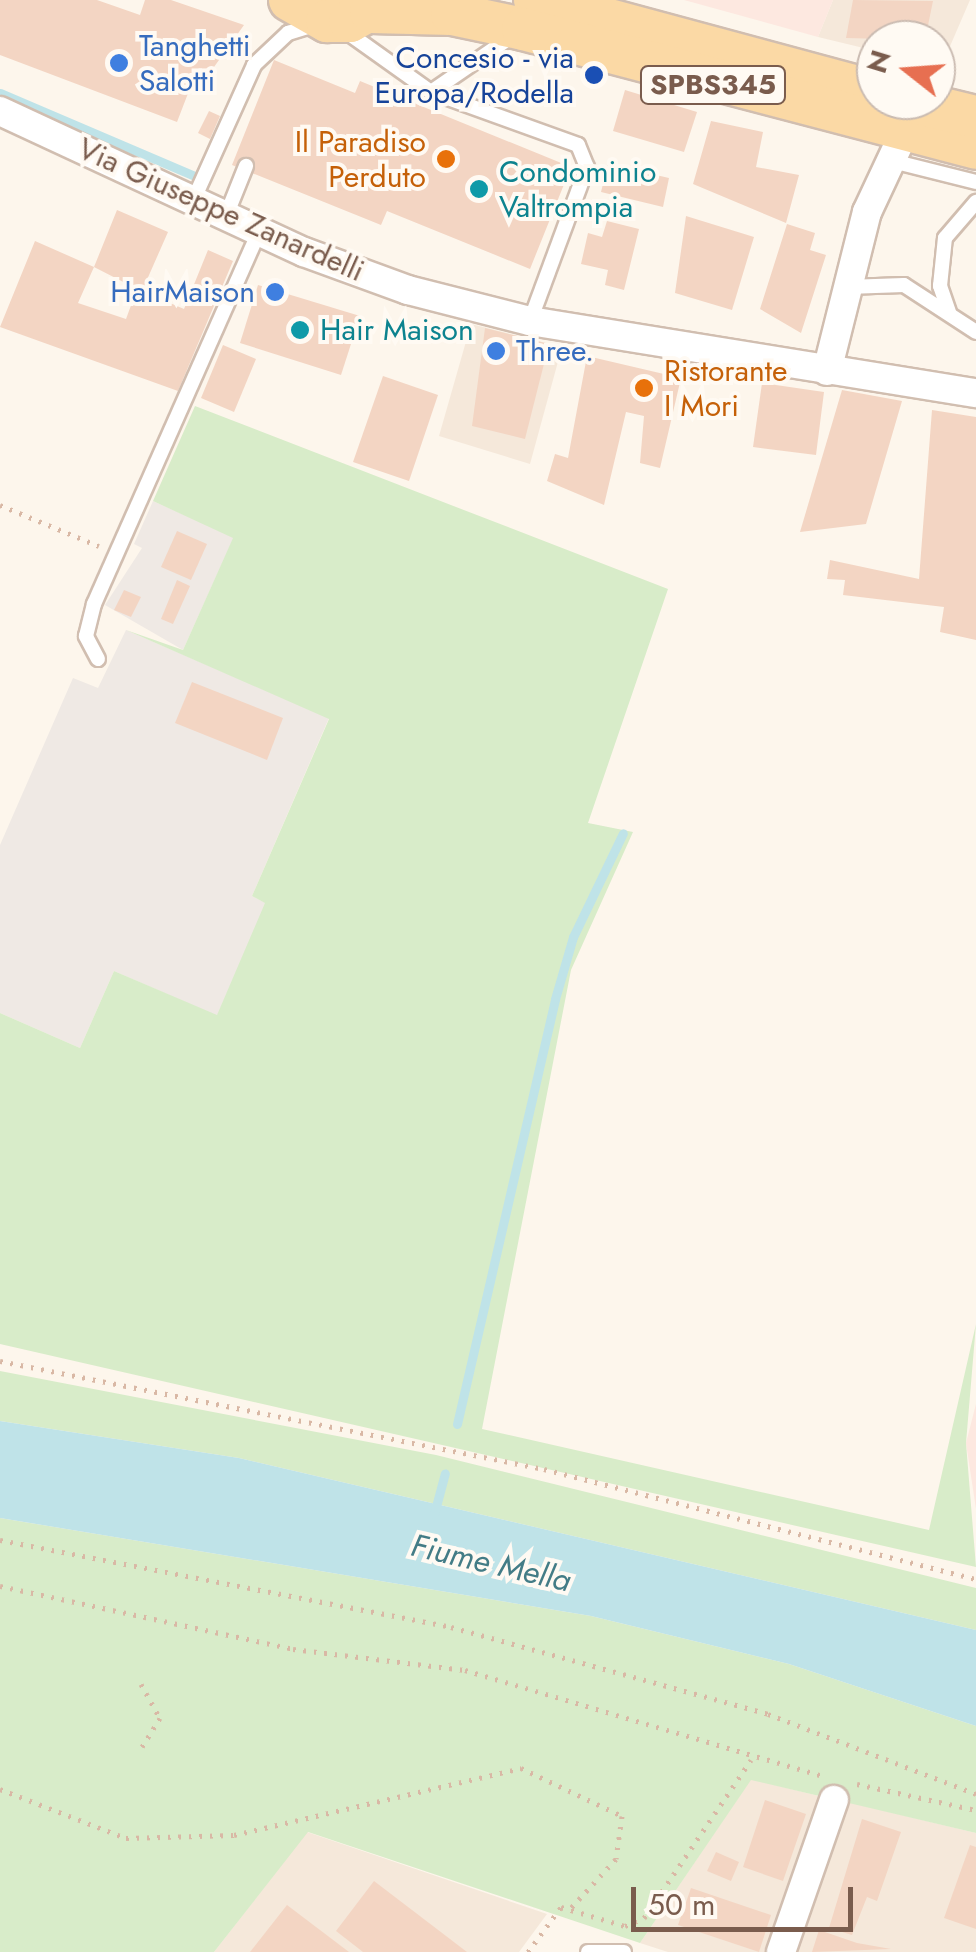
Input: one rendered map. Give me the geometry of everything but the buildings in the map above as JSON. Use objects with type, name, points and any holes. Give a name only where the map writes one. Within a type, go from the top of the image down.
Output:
[{"type":"main road","points":[[290,0],[327,21]]},
{"type":"main road","name":"SPBS345","points":[[327,21],[379,6],[452,14],[529,14],[856,88]]},
{"type":"main road","name":"SPBS345","points":[[529,14],[900,130],[976,148]]},
{"type":"main road","name":"SPBS345","points":[[900,130],[976,117]]},
{"type":"street","name":"Via Giuseppe Zanardelli","points":[[0,111],[259,232],[408,290],[530,321],[976,394]]},
{"type":"street","points":[[827,372],[844,287],[900,130]]},
{"type":"street","points":[[781,1952],[834,1800]]},
{"type":"lane","points":[[432,92],[529,14]]},
{"type":"lane","points":[[192,201],[254,65],[288,33],[327,21],[432,92],[578,145],[587,167],[530,321]]},
{"type":"lane","points":[[900,130],[976,182]]},
{"type":"lane","points":[[225,217],[246,166]]},
{"type":"lane","points":[[949,312],[940,286],[945,238],[976,202]]},
{"type":"lane","points":[[98,659],[86,636],[122,541],[259,232]]},
{"type":"lane","points":[[844,287],[904,285],[976,332]]},
{"type":"lane","points":[[588,1952],[624,1952]]},
{"type":"path","points":[[0,505],[98,546],[122,541]]},
{"type":"path","points":[[0,1360],[526,1465],[976,1579]]},
{"type":"path","points":[[0,1540],[451,1627],[768,1714],[976,1794]]},
{"type":"path","points":[[0,1586],[293,1649],[465,1670],[751,1760],[976,1810]]},
{"type":"path","points":[[141,1684],[160,1718],[142,1747]]},
{"type":"path","points":[[528,1952],[561,1907],[625,1926],[644,1918],[751,1760]]},
{"type":"path","points":[[0,1789],[126,1838],[234,1835],[522,1768],[622,1816],[616,1858],[569,1910]]},
{"type":"shaded area","points":[[684,0],[833,0],[818,37]]},
{"type":"shaded area","points":[[833,0],[970,0],[956,32],[956,20],[856,20],[856,46],[818,37]]},
{"type":"shaded area","points":[[471,324],[562,347],[530,464],[439,436]]},
{"type":"shaded area","points":[[153,501],[234,537],[183,650],[105,605],[142,548],[134,544]]},
{"type":"shaded area","points":[[126,630],[329,718],[252,896],[266,903],[217,1016],[114,971],[80,1048],[0,1013],[0,845],[73,678],[98,688]]},
{"type":"shaded area","points":[[976,1404],[976,1509],[966,1443]]},
{"type":"shaded area","points":[[751,1779],[827,1798],[773,1952],[668,1952],[640,1943]]},
{"type":"shaded area","points":[[844,1801],[976,1833],[976,1952],[791,1952]]},
{"type":"shaded area","points":[[307,1832],[547,1914],[519,1952],[214,1952]]},
{"type":"green space","points":[[195,406],[668,589],[588,823],[633,832],[571,970],[482,1429],[929,1530],[976,1324],[966,1443],[976,1567],[0,1344],[0,1013],[80,1048],[114,971],[217,1015],[265,903],[252,896],[329,719],[126,630],[183,650],[233,538],[153,501]]},
{"type":"green space","points":[[0,1371],[436,1455],[976,1588],[976,1630],[239,1458],[0,1421]]},
{"type":"green space","points":[[0,1518],[591,1616],[789,1664],[976,1726],[976,1833],[751,1780],[640,1943],[308,1832],[214,1952],[0,1952]]},
{"type":"water","name":"Fiume Mella","points":[[0,1421],[239,1458],[976,1630],[976,1726],[789,1664],[591,1616],[0,1518]]},
{"type":"waterway","points":[[0,93],[195,176]]},
{"type":"waterway","points":[[457,1424],[555,999],[573,937],[623,833]]},
{"type":"waterway","name":"Fiume Mella","points":[[434,1514],[445,1473]]},
{"type":"place","name":"Tanghetti Salotti","points":[[119,63]]},
{"type":"place","name":"Concesio - via Europa/Rodella","points":[[594,75]]},
{"type":"place","name":"Il Paradiso Perduto","points":[[446,159]]},
{"type":"place","name":"Condominio Valtrompia","points":[[479,189]]},
{"type":"place","name":"HairMaison","points":[[275,292]]},
{"type":"place","name":"Hair Maison","points":[[300,330]]},
{"type":"place","name":"Three.","points":[[496,351]]},
{"type":"place","name":"Ristorante I Mori","points":[[644,388]]}]
